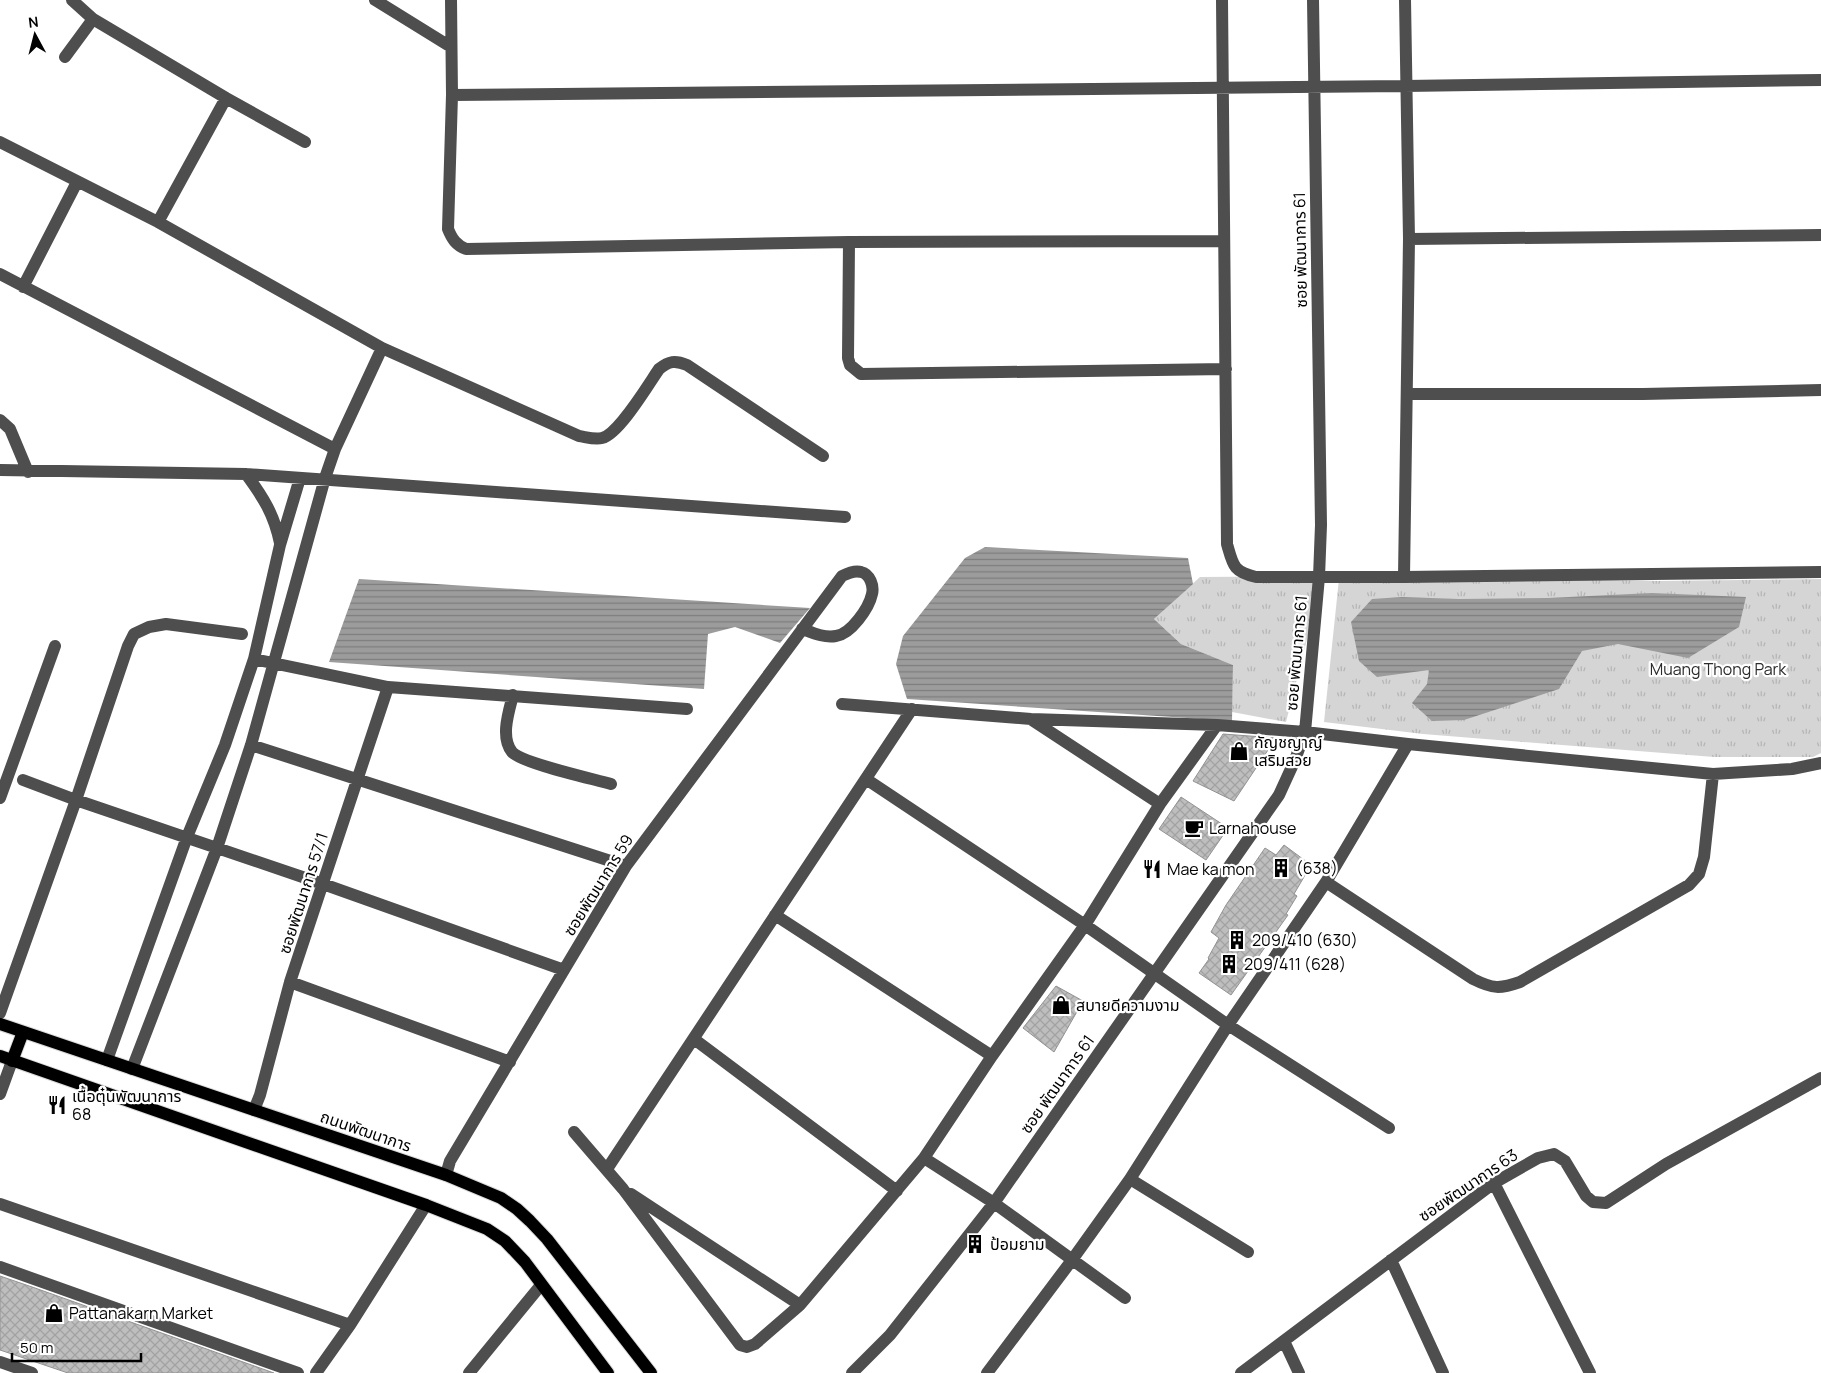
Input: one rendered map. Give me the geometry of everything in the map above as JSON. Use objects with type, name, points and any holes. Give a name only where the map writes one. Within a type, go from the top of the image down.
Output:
[{"type":"main road","name":"ถนนพัฒนาการ","points":[[0,1024],[446,1175],[501,1198],[530,1221],[548,1239],[651,1373]]},
{"type":"main road","points":[[23,1032],[6,1059],[426,1205],[487,1229],[505,1241],[525,1262],[608,1373]]},
{"type":"street","points":[[72,0],[93,19],[226,98],[305,142]]},
{"type":"street","points":[[375,0],[451,47]]},
{"type":"street","points":[[450,0],[452,95],[448,229],[458,246],[466,249],[848,242],[1224,241]]},
{"type":"street","points":[[1222,0],[1227,544],[1232,562],[1241,573],[1256,577],[1404,577],[1821,572]]},
{"type":"street","name":"ซอย พัฒนาการ 61","points":[[852,1373],[890,1335],[994,1203],[1278,795],[1295,760],[1305,732],[1319,577],[1321,525],[1313,0]]},
{"type":"street","points":[[1404,577],[1408,239],[1405,0]]},
{"type":"street","points":[[65,57],[93,19]]},
{"type":"street","points":[[452,95],[1821,80]]},
{"type":"street","points":[[158,222],[226,98]]},
{"type":"street","points":[[0,142],[158,222],[382,348],[579,436],[602,438],[610,434],[623,421],[659,369],[667,363],[677,361],[687,365],[823,456]]},
{"type":"street","points":[[23,287],[77,182]]},
{"type":"street","points":[[1408,239],[1821,236]]},
{"type":"street","points":[[848,242],[848,358],[850,365],[861,374],[1226,369]]},
{"type":"street","points":[[0,274],[335,449]]},
{"type":"street","points":[[132,1069],[217,848],[251,745],[324,478],[335,449],[382,348]]},
{"type":"street","points":[[1407,394],[1643,394],[1821,390]]},
{"type":"street","points":[[0,420],[10,429],[28,472]]},
{"type":"street","points":[[0,470],[28,472],[246,474],[324,478],[845,516]]},
{"type":"street","points":[[246,474],[272,513],[280,545]]},
{"type":"street","points":[[106,1060],[188,837],[225,745],[254,659],[280,545],[300,478]]},
{"type":"street","name":"ซอยพัฒนาการ 59","points":[[446,1175],[450,1161],[626,866],[802,629],[842,576],[851,572],[861,572],[868,576],[872,584],[873,593],[856,623],[845,634],[825,637],[802,629]]},
{"type":"street","points":[[0,1013],[76,800],[128,646],[134,634],[149,627],[166,624],[242,634]]},
{"type":"street","points":[[0,798],[55,646]]},
{"type":"street","points":[[254,659],[388,687],[687,709]]},
{"type":"street","name":"ซอยพัฒนาการ 57/1","points":[[254,1110],[260,1095],[290,982],[388,687]]},
{"type":"street","points":[[512,695],[507,725],[507,740],[512,752],[526,760],[611,784]]},
{"type":"street","points":[[842,704],[1031,719],[1217,725],[1305,732],[1713,774],[1792,769],[1821,764]]},
{"type":"street","points":[[607,1168],[912,709]]},
{"type":"street","points":[[1031,719],[1160,804]]},
{"type":"street","points":[[574,1132],[624,1189],[740,1345],[747,1347],[755,1344],[800,1305],[924,1158],[992,1056],[1085,926],[1160,804],[1217,725]]},
{"type":"street","points":[[987,1373],[1130,1179],[1228,1025],[1326,882],[1408,744]]},
{"type":"street","points":[[251,745],[626,866]]},
{"type":"street","points":[[1326,882],[1473,979],[1488,986],[1504,988],[1520,982],[1689,885],[1699,874],[1704,857],[1713,774]]},
{"type":"street","points":[[866,779],[1085,926],[1228,1025],[1389,1128]]},
{"type":"street","points":[[23,780],[564,970]]},
{"type":"street","points":[[775,915],[992,1056]]},
{"type":"street","points":[[290,982],[510,1062]]},
{"type":"street","points":[[694,1039],[897,1191]]},
{"type":"street","points":[[0,1094],[6,1059]]},
{"type":"street","name":"ซอยพัฒนาการ 63","points":[[1241,1373],[1494,1183],[1538,1158],[1554,1154],[1565,1161],[1586,1196],[1593,1202],[1606,1203],[1666,1164],[1821,1078]]},
{"type":"street","points":[[924,1158],[994,1203],[1125,1298]]},
{"type":"street","points":[[1130,1179],[1248,1252]]},
{"type":"street","points":[[1494,1183],[1590,1373]]},
{"type":"street","points":[[624,1189],[800,1305]]},
{"type":"street","points":[[0,1204],[350,1325]]},
{"type":"street","points":[[316,1373],[350,1325],[426,1205]]},
{"type":"street","points":[[1391,1260],[1443,1373]]},
{"type":"street","points":[[0,1268],[298,1373]]},
{"type":"street","points":[[469,1373],[541,1285]]},
{"type":"street","points":[[1284,1341],[1299,1373]]},
{"type":"street","points":[[0,1362],[32,1373]]},
{"type":"green space","points":[[1323,576],[1286,722],[1232,712],[1233,665],[1181,644],[1154,619],[1200,577]]},
{"type":"green space","name":"Muang Thong Park","points":[[1404,577],[1661,581],[1821,579],[1821,753],[1813,757],[1714,757],[1423,734],[1324,722],[1339,579]]},
{"type":"shaded area","points":[[985,547],[1188,558],[1193,584],[1154,619],[1181,644],[1233,665],[1232,721],[907,699],[896,664],[903,636],[965,558]]},
{"type":"shaded area","points":[[359,579],[810,608],[780,643],[735,627],[708,634],[704,689],[329,662]]},
{"type":"shaded area","points":[[1652,593],[1746,597],[1739,627],[1688,658],[1618,644],[1582,651],[1559,689],[1464,720],[1432,721],[1412,703],[1427,684],[1429,670],[1377,677],[1359,661],[1351,622],[1372,599],[1402,597],[1459,599],[1548,598]]},
{"type":"building","points":[[1223,734],[1276,738],[1234,801],[1193,781]]},
{"type":"building","name":"Larnahouse","points":[[1181,797],[1228,828],[1206,860],[1159,829]]},
{"type":"building","points":[[1284,845],[1311,865],[1294,894],[1297,896],[1286,914],[1288,915],[1231,995],[1199,973],[1209,959],[1219,938],[1211,932],[1226,905],[1265,848],[1276,855]]},
{"type":"building","points":[[1056,986],[1083,1001],[1054,1052],[1023,1028]]},
{"type":"building","name":"Pattanakarn Market","points":[[0,1276],[274,1373],[68,1373],[0,1350]]},
{"type":"place","name":"กัญชญาญ์ เสริมสวย","points":[[1239,751]]},
{"type":"place","name":"Larnahouse","points":[[1194,828]]},
{"type":"place","name":"(638)","points":[[1281,868]]},
{"type":"place","name":"Mae ka mon","points":[[1152,869]]},
{"type":"place","name":"209/410 (630)","points":[[1237,940]]},
{"type":"place","name":"209/411 (628)","points":[[1229,964]]},
{"type":"place","name":"สบายดีความงาม","points":[[1061,1005]]},
{"type":"place","name":"เนื้อตุ๋นพัฒนาการ 68","points":[[57,1105]]},
{"type":"place","name":"ป้อมยาม","points":[[975,1244]]},
{"type":"place","name":"Pattanakarn Market","points":[[54,1313]]}]
